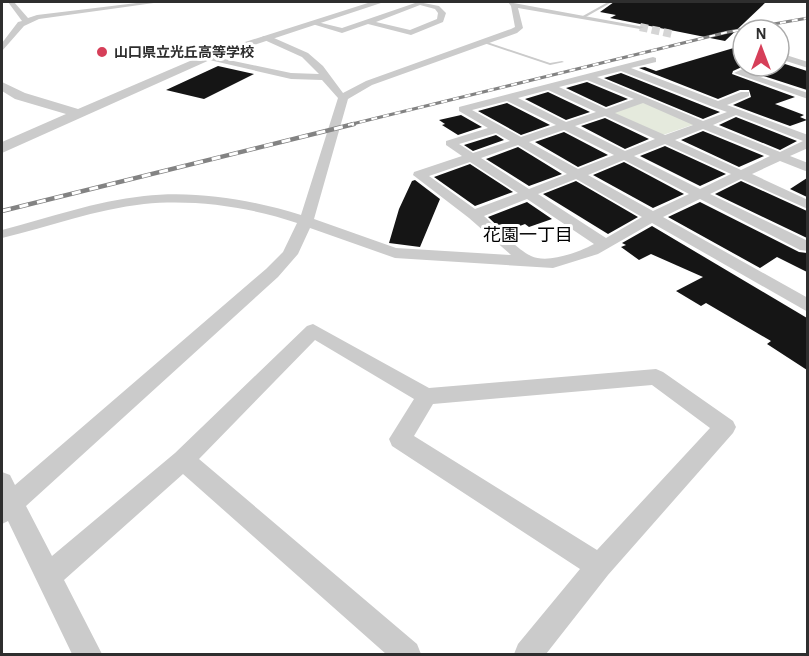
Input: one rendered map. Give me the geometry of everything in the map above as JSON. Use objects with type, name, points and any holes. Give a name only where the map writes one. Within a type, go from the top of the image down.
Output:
[{"type":"street","points":[[11,2],[27,21]]},
{"type":"street","points":[[2,48],[21,24],[27,21],[55,14],[158,2]]},
{"type":"street","points":[[2,148],[208,57],[379,2]]},
{"type":"street","points":[[313,23],[342,31],[420,3],[437,7],[442,13],[440,21],[411,33],[368,22]]},
{"type":"street","points":[[87,654],[5,499],[272,273],[290,254],[307,221],[343,97],[369,83],[519,28],[513,3],[640,27]]},
{"type":"street","points":[[264,38],[303,54],[314,62],[335,93],[343,97]]},
{"type":"street","points":[[208,57],[291,76],[324,77]]},
{"type":"street","points":[[653,60],[463,109],[807,306]]},
{"type":"street","points":[[791,60],[807,65]]},
{"type":"street","points":[[622,68],[807,141]]},
{"type":"street","points":[[588,77],[807,168]]},
{"type":"street","points":[[754,78],[807,96]]},
{"type":"street","points":[[2,86],[20,96],[80,114]]},
{"type":"street","points":[[550,87],[807,205]]},
{"type":"street","points":[[717,105],[745,94]]},
{"type":"street","points":[[508,97],[699,195],[807,245]]},
{"type":"street","points":[[528,262],[474,215],[419,175],[642,100]]},
{"type":"street","points":[[474,215],[735,112]]},
{"type":"street","points":[[497,129],[450,143],[604,244]]},
{"type":"street","points":[[2,234],[117,204],[177,199],[276,212],[307,221],[369,246],[395,253],[528,262],[570,261],[807,141]]},
{"type":"street","points":[[47,577],[183,460],[313,332],[427,396],[656,377],[725,427],[599,566],[528,654]]},
{"type":"street","points":[[427,396],[400,439],[599,566]]},
{"type":"street","points":[[183,460],[407,654]]},
{"type":"lane","points":[[601,2],[609,2]]},
{"type":"lane","points":[[583,17],[609,2]]},
{"type":"lane","points":[[485,42],[550,64],[562,62]]},
{"type":"shaded area","points":[[642,101],[695,124],[663,135],[611,112]]},
{"type":"building","points":[[614,2],[766,2],[749,18],[731,18],[731,35],[725,41],[610,18],[616,15],[600,12]]},
{"type":"building","points":[[731,49],[731,78],[743,78],[795,97],[775,104],[804,115],[800,117],[807,120],[790,126],[733,105],[751,97],[749,90],[740,90],[718,99],[639,68],[645,67],[656,71]]},
{"type":"building","points":[[218,66],[254,74],[204,99],[166,90]]},
{"type":"building","points":[[791,66],[807,71],[807,90],[770,78],[791,78]]},
{"type":"building","points":[[621,73],[720,112],[703,119],[604,78]]},
{"type":"building","points":[[587,82],[628,99],[606,107],[566,88]]},
{"type":"building","points":[[548,92],[590,112],[566,120],[525,99]]},
{"type":"building","points":[[507,103],[550,125],[521,135],[478,111]]},
{"type":"building","points":[[461,115],[482,127],[458,135],[442,125],[445,124],[439,120]]},
{"type":"building","points":[[736,117],[797,141],[780,150],[719,125]]},
{"type":"building","points":[[605,118],[649,139],[625,149],[581,126]]},
{"type":"building","points":[[703,131],[764,156],[739,167],[681,140]]},
{"type":"building","points":[[564,132],[608,155],[578,167],[535,142]]},
{"type":"building","points":[[496,135],[504,140],[473,151],[464,145]]},
{"type":"building","points":[[665,146],[726,174],[700,186],[640,156]]},
{"type":"building","points":[[518,147],[562,174],[529,186],[486,159]]},
{"type":"building","points":[[624,162],[684,194],[653,208],[593,175]]},
{"type":"building","points":[[470,164],[513,192],[475,206],[434,177]]},
{"type":"building","points":[[807,178],[807,197],[790,189]]},
{"type":"building","points":[[415,180],[440,199],[420,247],[389,243],[399,209],[412,181]]},
{"type":"building","points":[[576,181],[638,217],[608,234],[543,194]]},
{"type":"building","points":[[741,181],[807,211],[807,238],[715,194]]},
{"type":"building","points":[[527,202],[552,219],[529,227],[525,224],[504,232],[488,217]]},
{"type":"building","points":[[700,202],[799,252],[807,253],[807,272],[777,257],[760,268],[668,217]]},
{"type":"building","points":[[652,226],[807,318],[807,370],[767,344],[771,341],[706,303],[701,306],[676,291],[703,277],[651,254],[639,260],[621,247],[626,245],[622,243]]},
{"type":"tunnel","points":[[640,27],[672,34]]},
{"type":"railway","points":[[348,125],[728,32],[808,18]]},
{"type":"railway","points":[[2,211],[354,124]]},
{"type":"place","name":"山口県立光丘高等学校","points":[[102,52]]},
{"type":"district","name":"花園一丁目","points":[[528,235]]}]
